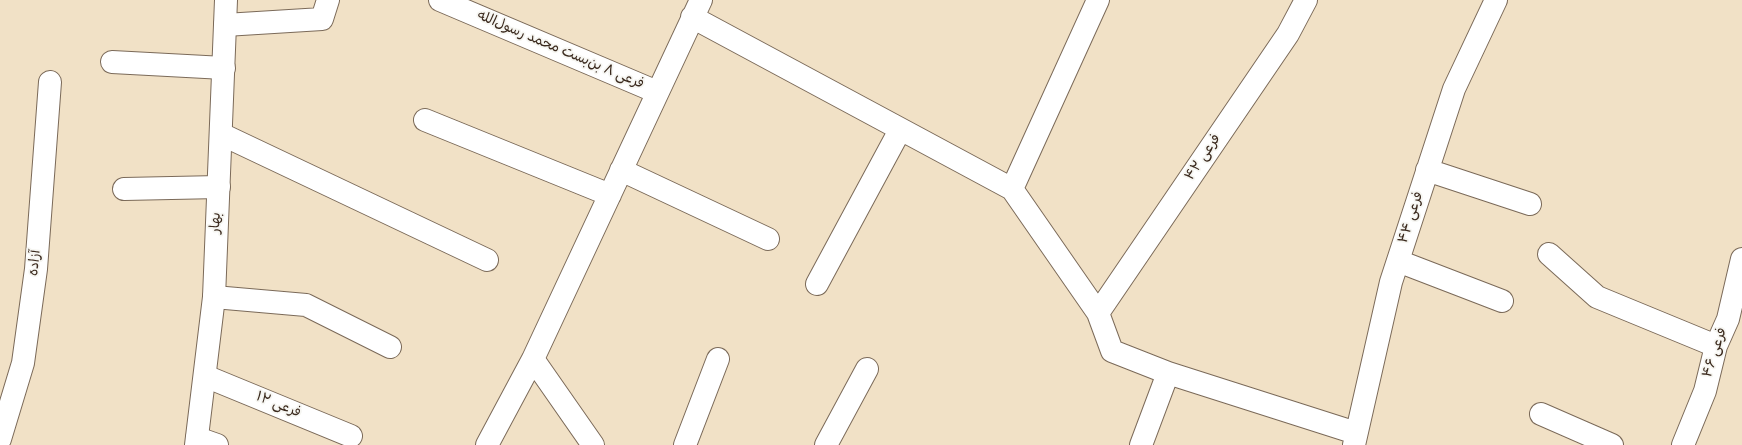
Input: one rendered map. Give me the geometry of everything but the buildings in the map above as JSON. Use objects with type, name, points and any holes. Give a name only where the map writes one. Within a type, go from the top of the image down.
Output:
[{"type":"street","name":"بهار","points":[[197,442],[214,297],[226,0]]},
{"type":"street","points":[[225,25],[322,19],[328,0]]},
{"type":"street","name":"فرعی ۸ بن‌بست محمد رسول‌الله","points":[[440,0],[657,92]]},
{"type":"street","points":[[1012,189],[1098,0]]},
{"type":"street","name":"فرعی ۴۲","points":[[1098,313],[1288,34],[1306,0]]},
{"type":"street","name":"فرعی ۴۴","points":[[1355,439],[1390,282],[1454,89],[1496,0]]},
{"type":"street","points":[[487,445],[533,359],[696,9],[900,130],[1012,189],[1098,313],[1112,351],[1355,439]]},
{"type":"street","points":[[112,62],[224,68]]},
{"type":"street","name":"آزاده","points":[[0,439],[23,363],[35,277],[50,82]]},
{"type":"street","points":[[425,120],[610,195]]},
{"type":"street","points":[[817,284],[900,130]]},
{"type":"street","points":[[221,134],[487,260]]},
{"type":"street","points":[[621,170],[768,240]]},
{"type":"street","points":[[1427,170],[1530,204]]},
{"type":"street","points":[[124,189],[219,187]]},
{"type":"street","points":[[1548,254],[1597,297],[1716,346]]},
{"type":"street","name":"فرعی ۴۶","points":[[1683,445],[1705,391],[1716,346],[1728,319],[1742,259]]},
{"type":"street","points":[[1398,261],[1502,301]]},
{"type":"street","points":[[214,297],[306,305],[390,347]]},
{"type":"street","points":[[533,359],[593,445]]},
{"type":"street","points":[[686,445],[718,359]]},
{"type":"street","points":[[826,445],[868,370]]},
{"type":"street","points":[[1141,445],[1168,372]]},
{"type":"street","name":"فرعی ۱۲","points":[[205,376],[351,436]]},
{"type":"street","points":[[1541,414],[1612,445]]},
{"type":"street","points":[[197,442],[217,445]]}]
